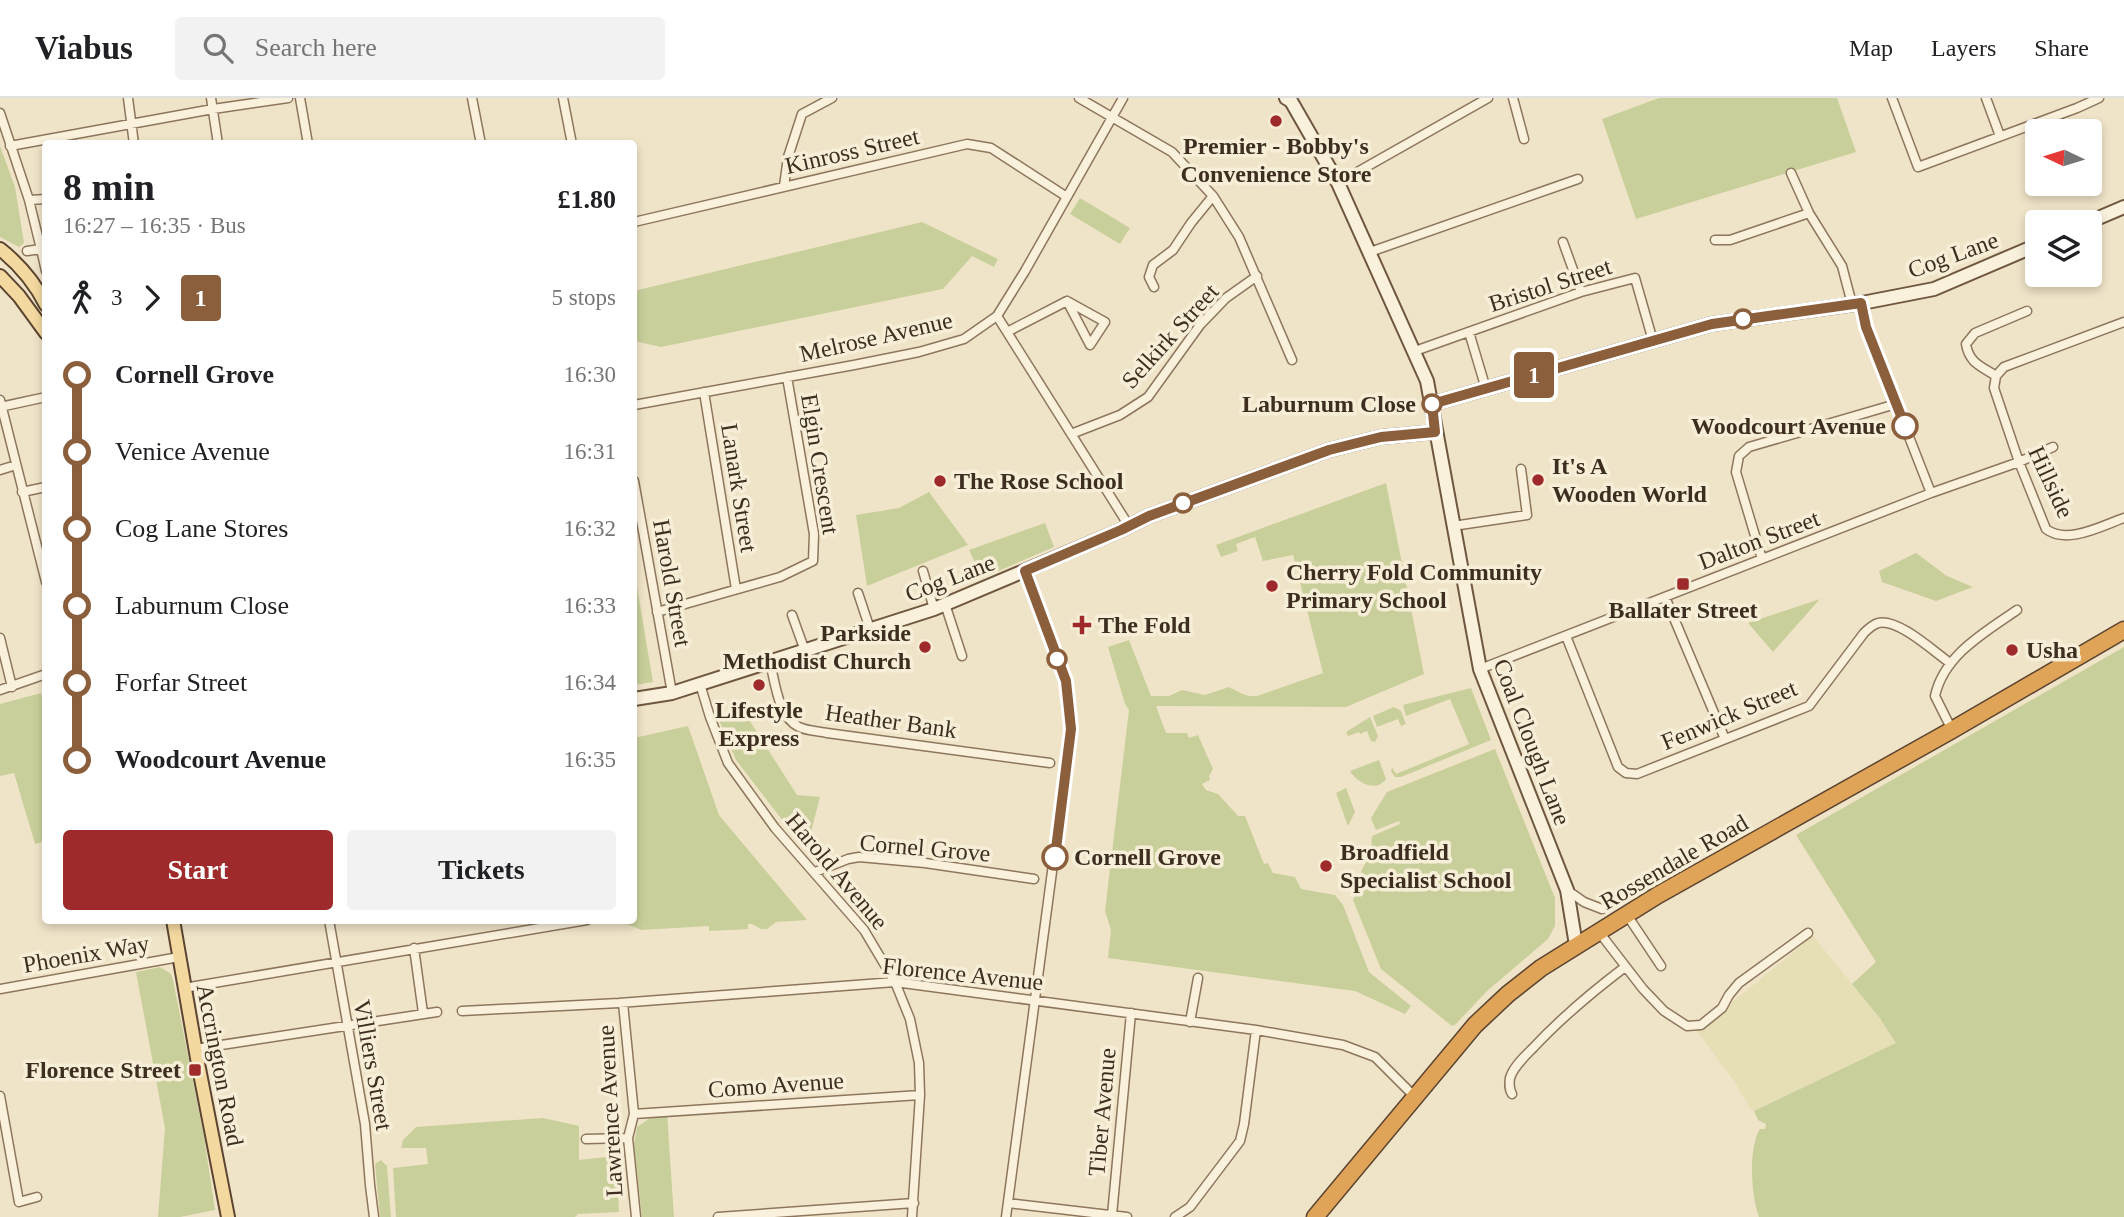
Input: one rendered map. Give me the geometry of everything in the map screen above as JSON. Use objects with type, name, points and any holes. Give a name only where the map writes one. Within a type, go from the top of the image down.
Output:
[{"type":"highway","name":"Rossendale Road","points":[[1315,1217],[1475,1025],[1541,968],[1658,895],[2124,630]]},
{"type":"main road","points":[[0,249],[21,268],[42,298]]},
{"type":"main road","points":[[3,280],[42,327]]},
{"type":"main road","name":"Accrington Road","points":[[174,924],[228,1217]]},
{"type":"street","points":[[128,98],[133,140]]},
{"type":"street","points":[[211,98],[217,140]]},
{"type":"street","points":[[43,140],[288,98]]},
{"type":"street","points":[[300,98],[307,140]]},
{"type":"street","points":[[471,98],[480,140]]},
{"type":"street","points":[[563,98],[571,140]]},
{"type":"street","points":[[784,186],[788,157],[802,114],[832,98]]},
{"type":"street","points":[[1079,98],[1172,152],[1213,196],[1239,237],[1292,360]]},
{"type":"street","name":"Melrose Avenue","points":[[637,404],[919,352],[964,339],[997,316],[1026,271],[1123,98]]},
{"type":"street","points":[[1338,183],[1488,98]]},
{"type":"street","points":[[1513,98],[1524,139]]},
{"type":"street","points":[[1892,98],[1918,167],[2099,98]]},
{"type":"street","points":[[1986,98],[2000,136]]},
{"type":"street","name":"Coal Clough Lane","points":[[1291,99],[1338,183],[1427,381],[1480,669],[1567,890],[1576,946]]},
{"type":"street","points":[[0,113],[29,200],[42,253]]},
{"type":"street","points":[[10,146],[42,140]]},
{"type":"street","name":"Kinross Street","points":[[637,221],[967,144],[991,148],[1067,197]]},
{"type":"street","points":[[1791,173],[1809,213],[1842,266],[1931,493]]},
{"type":"street","points":[[1370,252],[1578,179]]},
{"type":"street","points":[[1154,287],[1149,277],[1153,265],[1173,250],[1213,196]]},
{"type":"street","points":[[29,200],[42,199]]},
{"type":"street","points":[[2102,216],[2124,207]]},
{"type":"street","points":[[1715,240],[1730,240],[1809,213]]},
{"type":"street","points":[[1563,242],[1581,292]]},
{"type":"street","points":[[27,251],[41,249]]},
{"type":"street","name":"Cog Lane","points":[[1432,404],[1712,324],[1856,304],[1934,289],[2025,250]]},
{"type":"street","name":"Selkirk Street","points":[[1071,434],[1120,415],[1148,397],[1199,325],[1226,298],[1257,276]]},
{"type":"street","name":"Bristol Street","points":[[1415,351],[1581,292],[1635,278],[1653,341]]},
{"type":"street","points":[[1007,332],[1067,301]]},
{"type":"street","points":[[1067,301],[1105,322],[1090,345],[1084,334],[1067,301]]},
{"type":"street","points":[[2027,311],[1975,333],[1966,344],[1968,355],[1996,376],[2004,367],[2124,321]]},
{"type":"street","points":[[997,316],[1129,526]]},
{"type":"street","points":[[1469,332],[1486,389]]},
{"type":"street","name":"Hillside","points":[[1996,376],[1996,395],[2046,529],[2054,535],[2069,536],[2124,519]]},
{"type":"street","name":"Elgin Crescent","points":[[657,612],[780,577],[813,561],[814,534],[787,377]]},
{"type":"street","name":"Lanark Street","points":[[704,392],[736,589]]},
{"type":"street","points":[[42,398],[1,405],[42,571]]},
{"type":"street","points":[[1762,559],[1737,472],[1739,456],[1749,447],[1896,404]]},
{"type":"street","name":"Cog Lane","points":[[637,699],[672,693],[939,606],[1149,516],[1329,450],[1381,437],[1435,432]]},
{"type":"street","name":"Dalton Street","points":[[1480,669],[2053,447]]},
{"type":"street","points":[[0,470],[16,465]]},
{"type":"street","points":[[1453,526],[1527,515],[1521,469]]},
{"type":"street","points":[[22,492],[42,488]]},
{"type":"street","name":"Harold Street","points":[[637,498],[672,693]]},
{"type":"street","points":[[923,571],[962,656]]},
{"type":"street","points":[[1006,1217],[1071,729],[1066,681],[1025,571]]},
{"type":"street","points":[[858,593],[870,629]]},
{"type":"street","points":[[1665,597],[1726,739]]},
{"type":"street","points":[[1952,730],[1935,696],[1950,663],[1969,643],[2017,610]]},
{"type":"street","points":[[792,615],[804,651]]},
{"type":"street","name":"Fenwick Street","points":[[1566,636],[1618,767],[1626,773],[1637,774],[1809,706],[1864,633],[1874,624],[1885,622],[1898,626],[1950,663]]},
{"type":"street","points":[[0,638],[12,687]]},
{"type":"street","name":"Heather Bank","points":[[770,662],[781,705],[788,718],[799,727],[1050,763]]},
{"type":"street","points":[[0,690],[42,676]]},
{"type":"street","name":"Harold Avenue","points":[[700,684],[728,763],[775,828],[864,930],[895,982],[910,1019],[919,1063],[920,1095],[912,1217]]},
{"type":"street","name":"Cornel Grove","points":[[815,872],[859,857],[925,863],[1034,879]]},
{"type":"street","points":[[1567,890],[1584,902],[1602,909]]},
{"type":"street","points":[[1627,915],[1661,966]]},
{"type":"street","name":"Villiers Street","points":[[329,924],[365,1124],[374,1217]]},
{"type":"street","points":[[184,988],[562,924]]},
{"type":"street","points":[[1599,932],[1664,1012],[1687,1026],[1701,1025],[1722,1008],[1728,995],[1739,983],[1808,933]]},
{"type":"street","points":[[414,948],[423,1013]]},
{"type":"street","name":"Phoenix Way","points":[[0,989],[179,957]]},
{"type":"street","points":[[1512,1094],[1509,1089],[1511,1076],[1523,1059],[1586,997],[1625,967]]},
{"type":"street","points":[[1190,1022],[1198,978]]},
{"type":"street","name":"Florence Avenue","points":[[462,1011],[623,1003],[895,982],[1256,1030],[1343,1045],[1375,1057],[1415,1097]]},
{"type":"street","name":"Lawrence Avenue","points":[[623,1003],[634,1114],[628,1138],[636,1217]]},
{"type":"street","points":[[195,1049],[437,1012]]},
{"type":"street","name":"Tiber Avenue","points":[[1112,1215],[1131,1013]]},
{"type":"street","points":[[1175,1217],[1191,1207],[1240,1141],[1256,1030]]},
{"type":"street","name":"Como Avenue","points":[[634,1114],[920,1095]]},
{"type":"street","points":[[0,1096],[19,1202],[37,1197]]},
{"type":"street","points":[[586,1139],[628,1138]]},
{"type":"street","points":[[718,1217],[914,1203]]},
{"type":"street","points":[[1008,1203],[1127,1217]]},
{"type":"shaded area","points":[[1813,936],[1879,1017],[1896,1043],[1754,1111],[1697,1031]]},
{"type":"green space","points":[[1659,98],[1837,98],[1856,152],[1636,219],[1602,119]]},
{"type":"green space","points":[[0,146],[15,187],[24,243],[19,247],[0,237]]},
{"type":"green space","points":[[1080,198],[1130,228],[1120,244],[1070,214]]},
{"type":"green space","points":[[922,222],[998,259],[994,267],[972,256],[943,289],[661,347],[637,342],[637,290]]},
{"type":"green space","points":[[1386,483],[1424,674],[1346,707],[1156,706],[1166,733],[1187,733],[1189,738],[1198,735],[1213,769],[1210,780],[1202,784],[1206,790],[1218,794],[1238,816],[1245,816],[1264,864],[1268,863],[1273,873],[1295,877],[1301,889],[1335,895],[1343,905],[1369,972],[1411,1006],[1405,1014],[1355,991],[1108,958],[1111,930],[1105,911],[1129,710],[1108,647],[1129,640],[1151,696],[1169,696],[1182,690],[1205,695],[1229,687],[1245,695],[1257,696],[1323,673],[1293,555],[1263,561],[1255,537],[1236,544],[1238,551],[1221,557],[1216,545]]},
{"type":"green space","points":[[929,492],[968,545],[867,586],[856,515],[899,508]]},
{"type":"green space","points":[[1045,523],[1054,547],[982,578],[969,550]]},
{"type":"green space","points":[[1916,553],[1947,576],[1973,587],[1936,601],[1882,582],[1879,571]]},
{"type":"green space","points":[[637,587],[653,682],[637,685]]},
{"type":"green space","points":[[1820,599],[1773,652],[1748,623]]},
{"type":"green space","points":[[2124,647],[2124,1217],[1759,1217],[1753,1185],[1752,1159],[1756,1137],[1760,1129],[1765,1129],[1766,1124],[1758,1120],[1754,1111],[1896,1043],[1852,984],[1876,962],[1796,835]]},
{"type":"green space","points":[[1471,688],[1491,740],[1401,777],[1395,777],[1391,771],[1392,767],[1396,774],[1469,744],[1450,699],[1406,716],[1403,705]]},
{"type":"green space","points":[[41,693],[42,842],[35,844],[14,773],[0,776],[0,704]]},
{"type":"green space","points":[[1394,707],[1401,711],[1406,724],[1401,726],[1398,719],[1377,727],[1373,716]]},
{"type":"green space","points":[[746,715],[797,795],[820,797],[806,851],[736,760],[719,720]]},
{"type":"green space","points":[[1370,717],[1378,736],[1375,742],[1371,741],[1367,731],[1348,736],[1346,732]]},
{"type":"green space","points":[[688,726],[719,815],[807,920],[776,922],[767,929],[748,924],[748,929],[709,931],[709,926],[641,930],[626,924],[637,924],[637,737]]},
{"type":"green space","points":[[1495,749],[1555,898],[1555,926],[1548,939],[1487,991],[1452,1026],[1381,969],[1353,900],[1357,889],[1371,883],[1361,872],[1371,851],[1372,836],[1400,824],[1399,821],[1376,830],[1371,818],[1387,792]]},
{"type":"green space","points":[[1379,760],[1386,779],[1377,785],[1367,785],[1350,771]]},
{"type":"green space","points":[[1346,788],[1355,812],[1348,826],[1336,793]]},
{"type":"green space","points":[[160,967],[171,974],[173,980],[204,1137],[215,1210],[180,1217],[158,1217],[165,1128],[136,972]]},
{"type":"green space","points":[[667,1113],[674,1217],[642,1217],[634,1144],[637,1127],[656,1114]]},
{"type":"green space","points":[[543,1118],[579,1126],[579,1160],[616,1156],[619,1212],[578,1214],[575,1217],[396,1217],[393,1168],[428,1164],[426,1148],[401,1148],[403,1140],[416,1127]]},
{"type":"green space","points":[[381,1160],[387,1166],[391,1217],[380,1217],[375,1164]]},
{"type":"bus line","name":"1","points":[[1055,857],[1071,729],[1066,681],[1025,571],[1149,516],[1329,450],[1381,437],[1435,432],[1432,404],[1712,324],[1861,303],[1866,327],[1905,426]]},
{"type":"place","name":"Premier - Bobby's Convenience Store","points":[[1276,121]]},
{"type":"place","name":"Laburnum Close","points":[[1432,404]]},
{"type":"place","name":"Woodcourt Avenue","points":[[1905,426]]},
{"type":"place","name":"It's A Wooden World","points":[[1538,480]]},
{"type":"place","name":"The Rose School","points":[[940,481]]},
{"type":"place","name":"Ballater Street","points":[[1683,584]]},
{"type":"place","name":"Cherry Fold Community Primary School","points":[[1272,586]]},
{"type":"place","name":"The Fold","points":[[1082,625]]},
{"type":"place","name":"Parkside Methodist Church","points":[[925,647]]},
{"type":"place","name":"Usha","points":[[2012,650]]},
{"type":"place","name":"Lifestyle Express","points":[[759,685]]},
{"type":"place","name":"Cornell Grove","points":[[1055,857]]},
{"type":"place","name":"Broadfield Specialist School","points":[[1326,866]]},
{"type":"place","name":"Florence Street","points":[[195,1070]]}]
